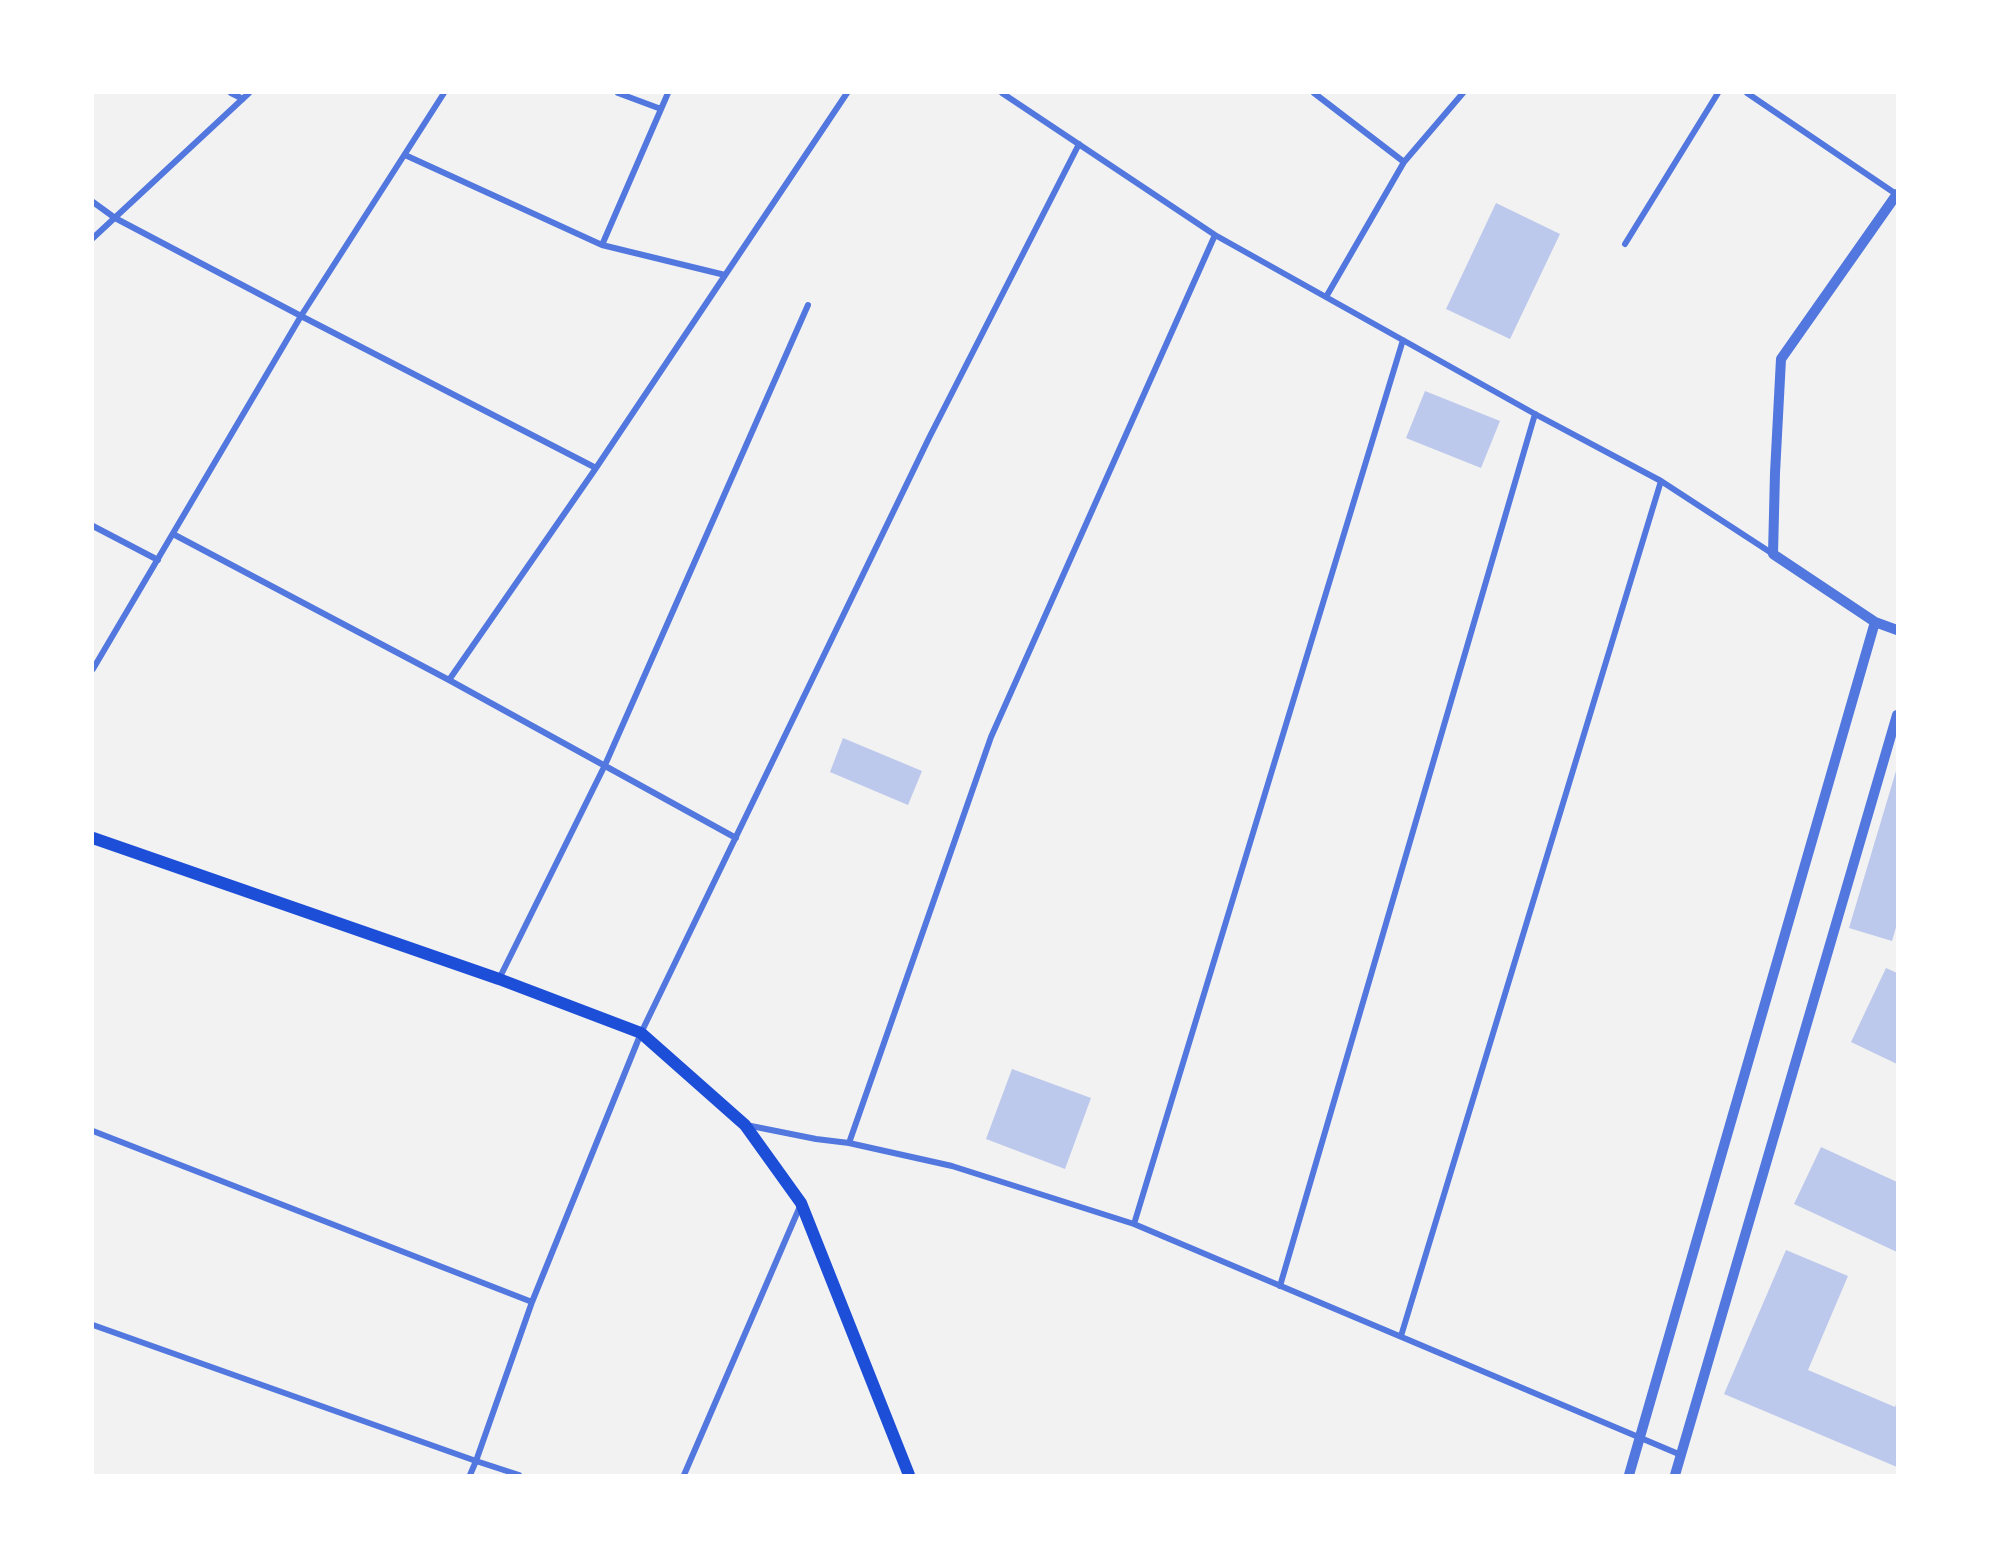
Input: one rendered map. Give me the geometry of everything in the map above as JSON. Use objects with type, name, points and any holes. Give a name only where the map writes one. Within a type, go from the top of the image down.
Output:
[{"type":"main road","points":[[93,838],[499,979],[641,1034],[745,1125],[801,1203],[909,1475]]},
{"type":"street","points":[[231,93],[243,99]]},
{"type":"street","points":[[93,238],[249,93]]},
{"type":"street","points":[[93,669],[301,316],[444,93]]},
{"type":"street","points":[[618,93],[661,109]]},
{"type":"street","points":[[602,245],[668,93]]},
{"type":"street","points":[[449,680],[596,468],[847,93]]},
{"type":"street","points":[[1002,93],[1215,235],[1535,414],[1661,481],[1875,622],[1897,630]]},
{"type":"street","points":[[1314,93],[1404,162]]},
{"type":"street","points":[[1326,297],[1404,162],[1463,93]]},
{"type":"street","points":[[1625,244],[1718,93]]},
{"type":"street","points":[[1746,93],[1897,194],[1781,359],[1773,554]]},
{"type":"street","points":[[470,1475],[532,1302],[641,1034],[929,438],[1078,144]]},
{"type":"street","points":[[405,155],[602,245],[725,275]]},
{"type":"street","points":[[93,202],[115,218],[596,468]]},
{"type":"street","points":[[849,1143],[991,736],[1215,235]]},
{"type":"street","points":[[499,979],[605,765],[808,305]]},
{"type":"street","points":[[1134,1224],[1403,340]]},
{"type":"street","points":[[1280,1286],[1535,414]]},
{"type":"street","points":[[1401,1336],[1661,481]]},
{"type":"street","points":[[93,526],[158,560]]},
{"type":"street","points":[[173,534],[449,680],[736,838]]},
{"type":"street","points":[[1629,1475],[1875,622]]},
{"type":"street","points":[[1675,1475],[1897,715]]},
{"type":"street","points":[[745,1125],[849,1143],[952,1166],[1134,1224],[1681,1455]]},
{"type":"street","points":[[93,1131],[532,1302]]},
{"type":"street","points":[[684,1475],[801,1203]]},
{"type":"street","points":[[93,1325],[519,1475]]},
{"type":"building","points":[[1496,203],[1560,234],[1510,339],[1446,309]]},
{"type":"building","points":[[1425,391],[1500,421],[1481,468],[1406,438]]},
{"type":"building","points":[[843,738],[922,771],[908,805],[830,772]]},
{"type":"building","points":[[1896,771],[1897,924],[1892,941],[1849,928]]},
{"type":"building","points":[[1886,968],[1897,973],[1897,1064],[1851,1042]]},
{"type":"building","points":[[1012,1069],[1091,1098],[1065,1169],[986,1139]]},
{"type":"building","points":[[1821,1147],[1897,1182],[1897,1252],[1794,1204]]},
{"type":"building","points":[[1786,1250],[1848,1276],[1808,1370],[1895,1407],[1897,1402],[1897,1467],[1724,1394]]}]
